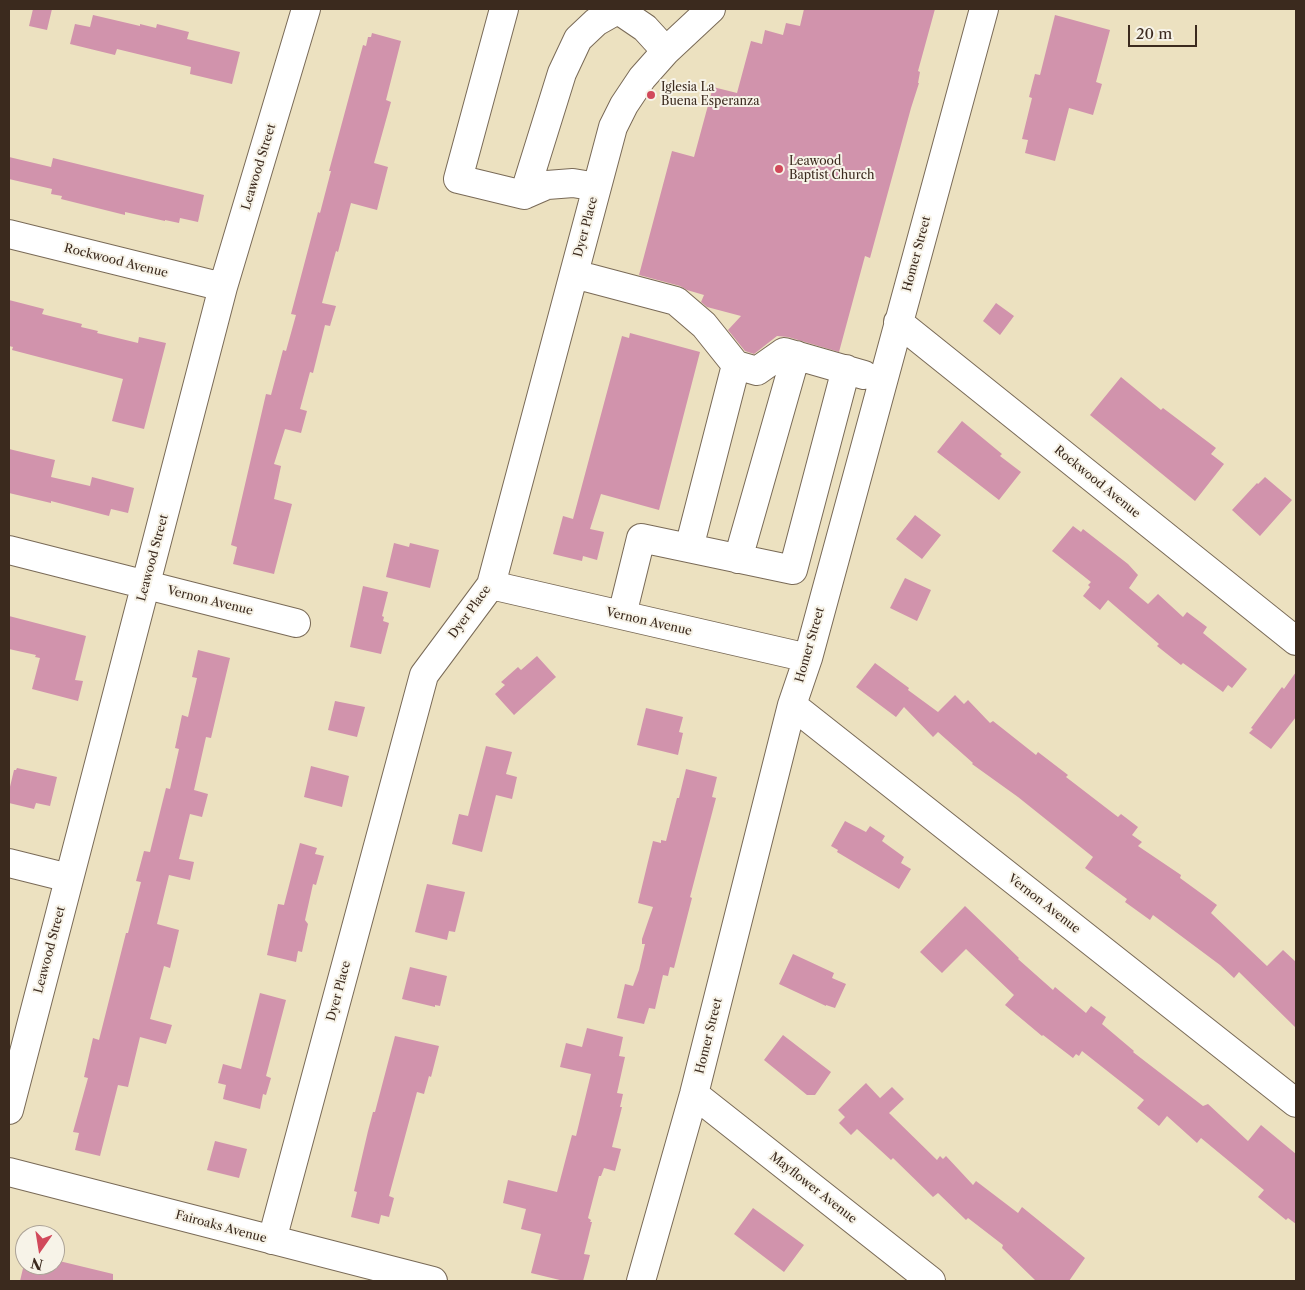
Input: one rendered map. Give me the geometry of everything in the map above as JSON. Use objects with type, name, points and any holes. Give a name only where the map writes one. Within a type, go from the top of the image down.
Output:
[{"type":"street","name":"Leawood Street","points":[[9,1110],[223,287],[306,9]]},
{"type":"street","points":[[504,9],[458,179],[524,195],[547,185],[573,183],[597,187]]},
{"type":"street","points":[[524,195],[562,73],[578,39],[596,22],[618,9],[645,28],[666,51]]},
{"type":"street","name":"Dyer Place","points":[[272,1240],[424,675],[491,585],[614,127],[624,105],[642,78],[666,51],[711,9]]},
{"type":"street","name":"Homer Street","points":[[641,1281],[694,1094],[792,705],[808,658],[984,9]]},
{"type":"street","name":"Rockwood Avenue","points":[[9,234],[223,287]]},
{"type":"street","points":[[574,274],[676,301],[704,325],[736,365],[757,371],[784,352],[882,380]]},
{"type":"street","name":"Rockwood Avenue","points":[[898,322],[1296,641]]},
{"type":"street","points":[[738,558],[796,355]]},
{"type":"street","points":[[689,548],[736,365]]},
{"type":"street","points":[[622,615],[641,538],[793,570],[846,369]]},
{"type":"street","name":"Vernon Avenue","points":[[9,550],[296,623]]},
{"type":"street","name":"Vernon Avenue","points":[[491,585],[808,658]]},
{"type":"street","name":"Vernon Avenue","points":[[792,705],[1296,1103]]},
{"type":"street","points":[[9,863],[69,878]]},
{"type":"street","name":"Mayflower Avenue","points":[[694,1094],[931,1281]]},
{"type":"street","name":"Fairoaks Avenue","points":[[9,1172],[433,1281]]},
{"type":"building","points":[[33,9],[52,9],[47,30],[29,26]]},
{"type":"building","points":[[804,9],[935,9],[918,71],[920,72],[919,83],[870,258],[865,256],[839,352],[788,337],[777,336],[754,354],[745,351],[728,330],[741,316],[707,307],[701,302],[704,295],[680,286],[639,275],[672,151],[694,157],[713,87],[737,93],[751,41],[762,44],[765,30],[783,35],[786,23],[800,26]]},
{"type":"building","points":[[93,15],[140,26],[140,24],[156,28],[157,24],[189,32],[187,39],[240,52],[232,84],[190,74],[191,67],[117,49],[115,55],[70,44],[75,24],[90,27]]},
{"type":"building","points":[[1055,15],[1110,30],[1096,82],[1102,84],[1093,115],[1069,108],[1055,161],[1025,153],[1028,140],[1022,139],[1032,98],[1029,97],[1035,74],[1040,75]]},
{"type":"building","points":[[372,33],[401,41],[386,100],[391,102],[374,163],[388,167],[377,210],[351,203],[322,303],[336,306],[330,326],[325,325],[313,373],[310,372],[300,409],[307,411],[301,433],[285,429],[274,464],[281,466],[274,499],[292,504],[274,574],[233,564],[237,547],[231,545],[266,394],[271,395],[283,350],[286,351],[296,315],[291,314],[318,212],[320,213],[331,171],[329,171],[363,45],[366,46],[368,37],[371,37]]},
{"type":"building","points":[[9,157],[51,167],[53,158],[204,195],[198,222],[180,218],[179,223],[125,212],[125,215],[61,199],[62,196],[51,194],[52,189],[9,179]]},
{"type":"building","points":[[9,300],[44,309],[42,314],[82,324],[81,327],[98,331],[97,333],[138,343],[139,337],[166,343],[144,429],[112,421],[123,379],[12,350],[13,347],[9,346]]},
{"type":"building","points":[[996,303],[1014,316],[1000,335],[983,321]]},
{"type":"building","points":[[630,333],[700,352],[659,510],[601,494],[590,529],[604,532],[597,560],[583,556],[582,561],[553,554],[563,516],[573,519],[622,336],[629,338]]},
{"type":"building","points":[[1121,377],[1161,410],[1163,408],[1216,448],[1211,454],[1224,464],[1195,501],[1090,415]]},
{"type":"building","points":[[962,421],[1002,454],[1000,456],[1021,472],[999,500],[937,452]]},
{"type":"building","points":[[9,449],[55,460],[51,477],[90,486],[92,477],[134,488],[128,513],[111,509],[109,516],[51,501],[51,503],[9,493]]},
{"type":"building","points":[[1265,477],[1292,500],[1260,536],[1232,510]]},
{"type":"building","points":[[915,515],[941,535],[922,559],[896,539]]},
{"type":"building","points":[[1073,526],[1081,532],[1083,529],[1128,564],[1138,575],[1129,588],[1148,604],[1158,594],[1183,617],[1187,612],[1207,627],[1203,633],[1247,669],[1232,688],[1228,685],[1223,692],[1183,663],[1181,665],[1157,646],[1159,644],[1108,600],[1100,610],[1083,596],[1090,587],[1088,585],[1091,582],[1052,551]]},
{"type":"building","points":[[394,543],[409,547],[410,543],[439,550],[430,588],[386,577]]},
{"type":"building","points":[[905,578],[931,590],[917,621],[890,608]]},
{"type":"building","points":[[363,586],[388,592],[382,616],[384,617],[383,621],[389,623],[381,654],[350,647]]},
{"type":"building","points":[[9,616],[86,636],[75,680],[83,681],[78,701],[32,689],[40,658],[35,657],[36,655],[9,649]]},
{"type":"building","points":[[198,650],[230,658],[211,738],[206,737],[194,790],[208,794],[202,817],[190,814],[179,859],[194,862],[190,880],[169,875],[157,924],[179,930],[170,968],[164,966],[150,1019],[172,1025],[166,1044],[140,1037],[128,1087],[118,1085],[100,1156],[75,1150],[79,1133],[73,1132],[88,1078],[84,1077],[93,1038],[99,1040],[141,882],[136,881],[144,851],[150,852],[166,788],[170,789],[179,749],[175,748],[182,715],[188,717],[197,678],[192,677]]},
{"type":"building","points":[[537,656],[556,677],[514,715],[495,694],[505,685],[501,682],[518,667],[521,670]]},
{"type":"building","points":[[875,663],[938,712],[955,695],[964,704],[968,700],[990,723],[993,721],[1036,755],[1038,752],[1068,775],[1066,777],[1118,817],[1121,814],[1138,827],[1132,835],[1142,842],[1138,846],[1181,875],[1180,878],[1217,905],[1211,913],[1267,966],[1283,950],[1296,962],[1296,1028],[1239,972],[1234,978],[1220,965],[1153,915],[1150,920],[1125,902],[1127,899],[1085,868],[1093,857],[1018,797],[972,764],[938,732],[933,737],[904,707],[896,717],[856,687]]},
{"type":"building","points":[[1296,672],[1296,717],[1271,749],[1249,733],[1282,687],[1284,689]]},
{"type":"building","points":[[335,701],[365,707],[357,737],[328,730]]},
{"type":"building","points":[[646,708],[683,717],[679,732],[683,733],[678,755],[637,745]]},
{"type":"building","points":[[486,746],[512,752],[506,774],[517,777],[512,799],[496,795],[482,852],[452,844],[459,814],[468,816]]},
{"type":"building","points":[[311,766],[349,776],[342,807],[304,797]]},
{"type":"building","points":[[17,768],[57,777],[50,806],[36,803],[34,809],[9,803],[9,791],[14,770]]},
{"type":"building","points":[[686,769],[717,777],[712,797],[716,798],[674,968],[670,967],[668,976],[663,975],[655,1009],[649,1008],[644,1024],[617,1018],[625,984],[633,986],[639,970],[645,944],[642,944],[642,939],[653,907],[638,903],[653,841],[661,843],[661,840],[666,841]]},
{"type":"building","points":[[845,821],[866,832],[870,826],[885,836],[882,841],[904,857],[901,863],[911,869],[899,889],[837,852],[838,850],[831,846]]},
{"type":"building","points":[[300,843],[317,848],[315,854],[324,856],[316,885],[313,884],[305,920],[308,924],[302,952],[298,951],[296,962],[267,955],[278,904],[284,905]]},
{"type":"building","points":[[427,884],[465,892],[455,932],[449,931],[447,940],[415,932]]},
{"type":"building","points":[[965,906],[1018,959],[1053,990],[1055,987],[1086,1013],[1091,1006],[1106,1017],[1102,1024],[1133,1052],[1203,1106],[1208,1104],[1248,1141],[1261,1125],[1296,1154],[1296,1224],[1288,1218],[1286,1220],[1258,1197],[1264,1190],[1201,1138],[1197,1143],[1167,1116],[1159,1126],[1137,1108],[1144,1100],[1082,1051],[1079,1056],[1076,1054],[1073,1058],[1042,1036],[1005,1005],[1014,995],[966,949],[942,973],[920,952]]},
{"type":"building","points":[[793,954],[834,973],[832,978],[846,984],[835,1008],[826,1006],[779,984]]},
{"type":"building","points":[[410,967],[447,976],[440,1006],[435,1005],[435,1007],[402,999]]},
{"type":"building","points":[[260,993],[286,1000],[266,1076],[271,1078],[266,1095],[263,1094],[260,1109],[223,1099],[226,1085],[218,1083],[223,1064],[241,1069]]},
{"type":"building","points":[[587,1028],[623,1037],[619,1056],[625,1057],[617,1093],[623,1094],[620,1107],[622,1107],[612,1147],[621,1149],[615,1171],[604,1168],[601,1176],[599,1176],[588,1218],[592,1222],[584,1254],[590,1255],[583,1281],[564,1281],[531,1273],[541,1234],[521,1229],[526,1209],[503,1203],[508,1180],[557,1192],[572,1135],[576,1136],[591,1074],[560,1067],[566,1043],[582,1047]]},
{"type":"building","points":[[783,1035],[831,1072],[815,1095],[807,1095],[764,1060]]},
{"type":"building","points":[[395,1036],[439,1046],[431,1077],[429,1076],[424,1094],[417,1092],[389,1196],[394,1198],[389,1217],[381,1215],[379,1224],[351,1217],[357,1192],[354,1191],[368,1131],[373,1112],[375,1112]]},
{"type":"building","points":[[866,1083],[880,1098],[892,1087],[904,1099],[889,1113],[937,1160],[940,1156],[943,1159],[946,1156],[973,1185],[976,1181],[1018,1213],[1022,1207],[1085,1258],[1069,1281],[1036,1281],[1002,1248],[1003,1245],[968,1218],[966,1220],[938,1193],[933,1197],[893,1158],[891,1160],[857,1129],[851,1135],[839,1123],[845,1117],[838,1110]]},
{"type":"building","points":[[215,1141],[247,1149],[239,1178],[207,1170]]},
{"type":"building","points":[[753,1208],[804,1245],[784,1272],[734,1234]]},
{"type":"building","points":[[65,1262],[113,1274],[113,1281],[20,1281],[21,1275],[65,1275]]},
{"type":"place","name":"Iglesia La Buena Esperanza","points":[[651,95]]},
{"type":"place","name":"Leawood Baptist Church","points":[[779,169]]}]
